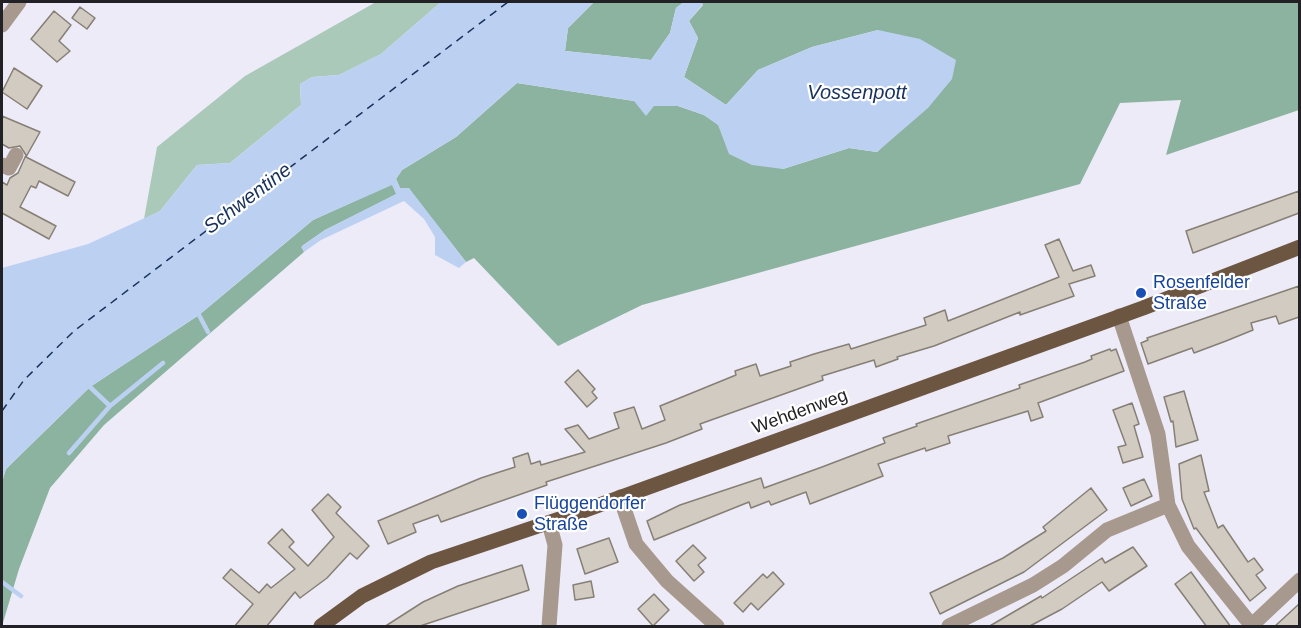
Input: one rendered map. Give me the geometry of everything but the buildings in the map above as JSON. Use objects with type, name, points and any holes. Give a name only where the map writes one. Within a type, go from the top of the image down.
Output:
[{"type":"main road","name":"Wehdenweg","points":[[321,627],[362,596],[396,577],[431,562],[620,498],[1119,316],[1299,247]]},
{"type":"street","points":[[2,25],[19,2]]},
{"type":"street","points":[[2,165],[9,168],[16,155]]},
{"type":"street","points":[[1119,316],[1158,434],[1168,505],[1188,546],[1252,626],[1299,580]]},
{"type":"street","points":[[620,498],[636,544],[667,581],[717,627]]},
{"type":"street","points":[[949,627],[1034,585],[1063,566],[1107,530],[1168,505]]},
{"type":"street","points":[[549,523],[555,545],[549,627]]},
{"type":"green space","points":[[376,2],[441,2],[381,54],[339,75],[312,77],[300,84],[301,105],[230,163],[197,165],[160,211],[144,219],[157,147],[245,76]]},
{"type":"green space","points":[[594,2],[684,2],[676,8],[670,33],[651,60],[565,51],[568,28]]},
{"type":"green space","points":[[701,2],[1299,2],[1299,110],[1166,155],[1181,100],[1120,103],[1080,184],[642,305],[558,346],[474,258],[466,262],[434,221],[400,188],[396,179],[402,170],[456,137],[517,83],[653,106],[678,106],[704,115],[783,169],[849,148],[877,152],[901,129],[878,30],[812,47],[758,70],[726,105],[684,77],[698,38],[689,21],[703,5]]},
{"type":"green space","points":[[392,184],[397,194],[325,230],[302,246],[304,252],[104,425],[50,488],[19,569],[2,626],[2,482],[6,469],[90,387],[199,315],[313,220]]},
{"type":"water","points":[[441,2],[594,2],[568,28],[565,51],[651,60],[670,33],[676,8],[684,2],[701,2],[703,4],[689,21],[698,38],[684,77],[726,105],[758,70],[812,47],[878,30],[920,39],[956,60],[952,79],[928,108],[877,152],[849,148],[783,169],[752,165],[729,154],[718,125],[704,115],[678,106],[654,106],[646,116],[634,101],[517,83],[456,137],[402,170],[396,179],[400,188],[409,188],[466,262],[459,268],[435,255],[435,237],[424,219],[404,201],[321,240],[304,252],[301,247],[325,230],[396,194],[392,185],[313,220],[199,315],[90,387],[6,469],[2,482],[2,268],[88,244],[160,211],[197,165],[230,163],[301,105],[300,84],[312,77],[339,75],[381,54]]},
{"type":"waterway","points":[[199,315],[208,332]]},
{"type":"waterway","points":[[69,453],[110,406],[163,363]]},
{"type":"waterway","points":[[90,387],[110,406]]},
{"type":"waterway","points":[[2,582],[21,596]]},
{"type":"ferry route","points":[[2,411],[24,380],[74,331],[508,2]]},
{"type":"place","name":"Rosenfelder Straße","points":[[1141,293]]},
{"type":"place","name":"Flüggendorfer Straße","points":[[522,514]]},
{"type":"water label","name":"Vossenpott","points":[[857,93]]},
{"type":"water label","name":"Schwentine","points":[[248,199]]}]
